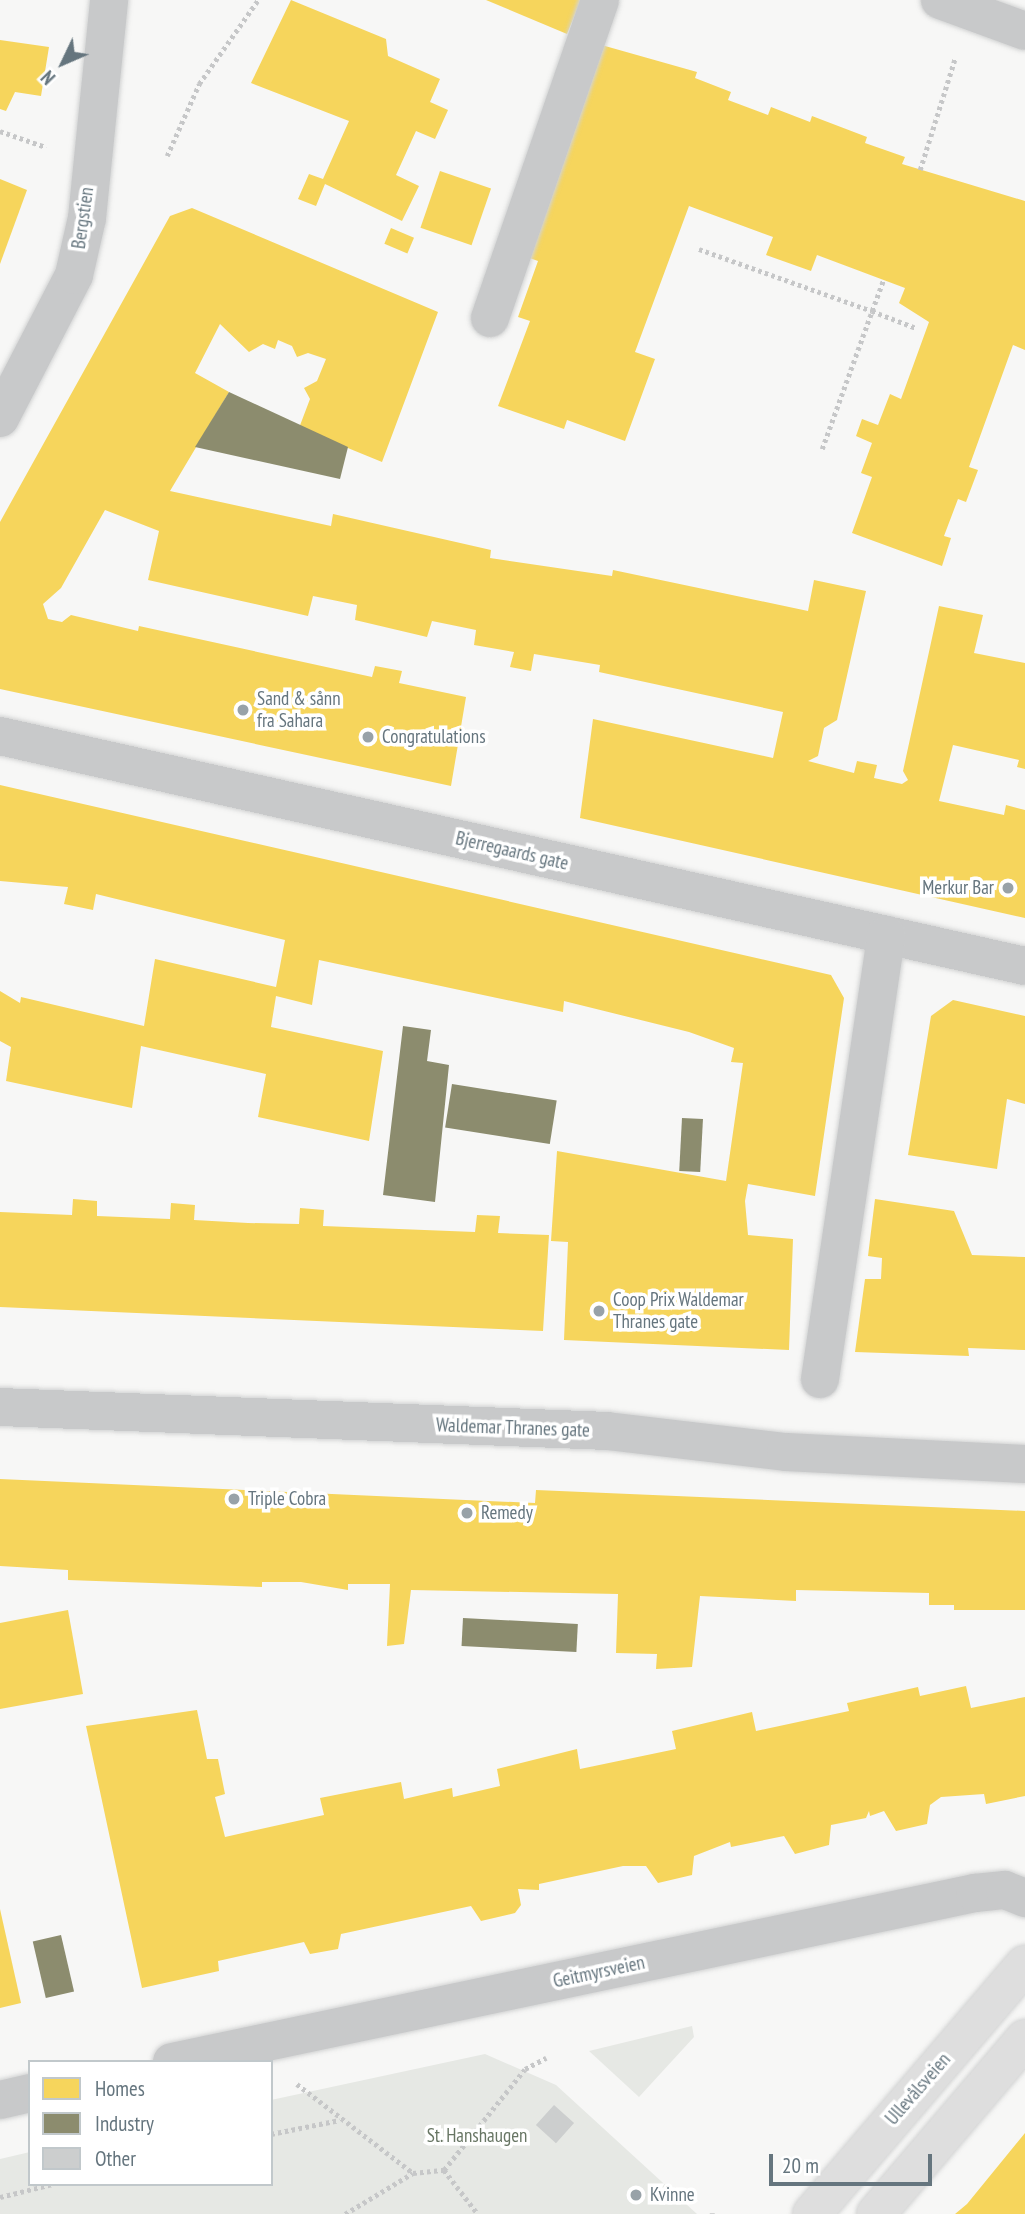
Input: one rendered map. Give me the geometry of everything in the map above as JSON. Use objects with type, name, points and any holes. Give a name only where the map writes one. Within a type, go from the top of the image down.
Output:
[{"type":"main road","name":"Ullevålsveien","points":[[812,2214],[1025,1965]]},
{"type":"main road","points":[[876,2214],[1025,2039]]},
{"type":"street","name":"Bergstien","points":[[0,418],[15,360],[74,275],[87,218],[109,0]]},
{"type":"street","points":[[490,318],[600,0]]},
{"type":"street","points":[[940,0],[1025,31]]},
{"type":"street","name":"Bjerregaards gate","points":[[0,736],[1025,966]]},
{"type":"street","points":[[820,1379],[886,935]]},
{"type":"street","name":"Waldemar Thranes gate","points":[[0,1407],[607,1431],[786,1452],[1025,1464]]},
{"type":"street","name":"Geitmyrsveien","points":[[182,2060],[975,1893],[1005,1890],[1025,1898]]},
{"type":"street","points":[[0,2100],[28,2093]]},
{"type":"path","points":[[167,156],[199,84],[258,0]]},
{"type":"path","points":[[920,170],[957,54]]},
{"type":"path","points":[[699,249],[916,328]]},
{"type":"path","points":[[822,449],[883,280]]},
{"type":"path","points":[[345,2214],[413,2173],[444,2170],[524,2069],[546,2058]]},
{"type":"path","points":[[297,2084],[413,2173]]},
{"type":"path","points":[[273,2134],[341,2120]]},
{"type":"path","points":[[444,2170],[478,2214]]},
{"type":"path","points":[[0,2197],[45,2186]]},
{"type":"green space","points":[[692,2026],[694,2037],[639,2097],[589,2051]]},
{"type":"green space","name":"St. Hanshaugen","points":[[485,2054],[556,2085],[697,2214],[0,2214],[0,2159],[28,2152],[28,2186],[273,2186],[273,2100]]},
{"type":"building: Homes","points":[[291,0],[386,39],[388,56],[440,79],[430,102],[448,110],[435,139],[416,131],[396,175],[419,186],[402,221],[325,184],[316,206],[298,199],[309,174],[323,179],[349,121],[251,83]]},
{"type":"building: Homes","points":[[486,0],[581,0],[567,34]]},
{"type":"building: Homes","points":[[0,40],[49,47],[41,96],[15,92],[6,111],[0,109]]},
{"type":"building: Homes","points":[[598,44],[697,72],[695,78],[731,92],[728,100],[768,115],[771,107],[810,122],[812,116],[867,137],[865,143],[905,157],[902,164],[1025,201],[1025,350],[1013,345],[969,467],[978,470],[966,502],[958,499],[944,536],[951,538],[942,566],[852,533],[872,477],[861,473],[872,443],[856,436],[862,419],[878,425],[890,394],[901,399],[929,322],[899,303],[905,288],[817,255],[811,271],[766,255],[773,237],[689,206],[635,352],[655,359],[625,441],[567,420],[564,429],[498,406],[530,321],[518,317],[538,261],[521,255]]},
{"type":"building: Homes","points":[[440,171],[491,189],[472,245],[420,228]]},
{"type":"building: Homes","points":[[0,179],[27,190],[0,264]]},
{"type":"building: Homes","points":[[192,208],[438,312],[382,462],[299,428],[310,399],[304,388],[317,381],[326,359],[308,353],[297,357],[292,346],[278,340],[275,349],[263,344],[249,352],[220,324],[195,373],[229,392],[170,491],[331,526],[333,514],[491,550],[490,558],[612,576],[613,570],[808,611],[814,580],[866,591],[837,720],[824,728],[818,756],[808,761],[854,773],[857,761],[877,765],[874,778],[902,784],[908,780],[903,771],[939,606],[983,615],[974,653],[1025,663],[1025,769],[1017,767],[1019,760],[953,745],[939,801],[1004,815],[1006,805],[1025,810],[1025,918],[580,818],[593,719],[773,758],[783,712],[599,672],[600,665],[534,654],[531,671],[510,667],[514,652],[474,645],[476,630],[432,621],[427,637],[355,620],[357,605],[313,596],[308,616],[148,580],[159,531],[105,510],[61,588],[43,604],[48,619],[62,622],[71,615],[138,631],[139,626],[372,677],[375,666],[402,671],[399,683],[466,697],[451,786],[0,689],[0,522],[170,216]]},
{"type":"building: Homes","points":[[391,228],[414,238],[407,253],[384,244]]},
{"type":"building: Homes","points":[[0,785],[831,975],[844,998],[815,1196],[748,1184],[745,1201],[748,1235],[793,1239],[789,1350],[564,1340],[568,1242],[551,1241],[557,1151],[726,1181],[743,1063],[731,1062],[734,1048],[689,1032],[564,1001],[563,1012],[319,960],[312,1005],[276,996],[271,1027],[383,1051],[369,1141],[258,1117],[266,1074],[141,1046],[132,1108],[6,1081],[11,1047],[0,1041],[0,991],[20,1003],[21,997],[144,1026],[155,959],[276,987],[285,940],[96,894],[93,910],[64,904],[68,887],[0,881]]},
{"type":"building: Homes","points":[[953,1000],[1025,1016],[1025,1104],[1007,1099],[997,1169],[908,1155],[931,1016]]},
{"type":"building: Homes","points":[[73,1199],[97,1201],[97,1216],[170,1219],[171,1203],[195,1205],[194,1220],[248,1223],[299,1224],[300,1208],[324,1210],[323,1226],[475,1232],[477,1215],[500,1216],[498,1233],[549,1235],[543,1331],[0,1307],[0,1212],[72,1215]]},
{"type":"building: Homes","points":[[875,1199],[954,1211],[972,1255],[1025,1257],[1025,1350],[968,1348],[969,1356],[855,1352],[865,1279],[881,1279],[882,1258],[868,1256]]},
{"type":"building: Homes","points":[[0,1479],[535,1503],[536,1490],[1025,1511],[1025,1610],[954,1610],[954,1605],[929,1605],[929,1593],[796,1590],[796,1601],[700,1596],[692,1667],[656,1669],[657,1654],[616,1653],[618,1594],[411,1590],[404,1644],[387,1646],[390,1584],[348,1584],[348,1590],[301,1582],[262,1582],[262,1587],[68,1580],[68,1570],[0,1566]]},
{"type":"building: Homes","points":[[68,1610],[83,1694],[0,1709],[0,1623]]},
{"type":"building: Homes","points":[[966,1686],[971,1708],[1025,1697],[1025,1796],[986,1804],[984,1794],[941,1797],[930,1805],[927,1824],[896,1831],[884,1811],[870,1816],[869,1811],[866,1818],[831,1825],[829,1845],[795,1854],[784,1836],[731,1847],[730,1842],[694,1856],[692,1875],[658,1883],[646,1866],[623,1866],[539,1884],[539,1890],[518,1889],[521,1905],[515,1913],[481,1921],[471,1906],[341,1934],[338,1949],[310,1954],[304,1942],[218,1961],[219,1971],[142,1988],[86,1726],[197,1710],[207,1759],[218,1759],[225,1794],[215,1797],[225,1837],[324,1815],[320,1798],[401,1782],[404,1799],[452,1788],[453,1797],[500,1786],[497,1769],[577,1749],[580,1769],[676,1749],[672,1731],[752,1712],[756,1731],[849,1711],[847,1703],[918,1687],[920,1696]]},
{"type":"building: Homes","points":[[0,1909],[21,2003],[0,2008]]},
{"type":"building: Homes","points":[[1025,2133],[1025,2214],[955,2214],[967,2204]]},
{"type":"building: Industry","points":[[229,392],[348,447],[340,479],[195,447]]},
{"type":"building: Industry","points":[[403,1026],[431,1030],[427,1061],[449,1065],[435,1202],[383,1195]]},
{"type":"building: Industry","points":[[452,1084],[557,1101],[550,1144],[445,1127]]},
{"type":"building: Industry","points":[[682,1118],[703,1119],[700,1172],[679,1171]]},
{"type":"building: Industry","points":[[463,1618],[578,1624],[576,1652],[462,1646]]},
{"type":"building: Industry","points":[[61,1935],[74,1992],[46,1998],[33,1942]]},
{"type":"building: Other","points":[[554,2105],[574,2123],[556,2143],[536,2125]]},
{"type":"place","name":"Sand & sånn fra Sahara","points":[[243,710]]},
{"type":"place","name":"Congratulations","points":[[368,737]]},
{"type":"place","name":"Merkur Bar","points":[[1008,888]]},
{"type":"place","name":"Coop Prix Waldemar Thranes gate","points":[[599,1311]]},
{"type":"place","name":"Triple Cobra","points":[[234,1499]]},
{"type":"place","name":"Remedy","points":[[467,1513]]},
{"type":"place","name":"Kvinne","points":[[636,2195]]}]
